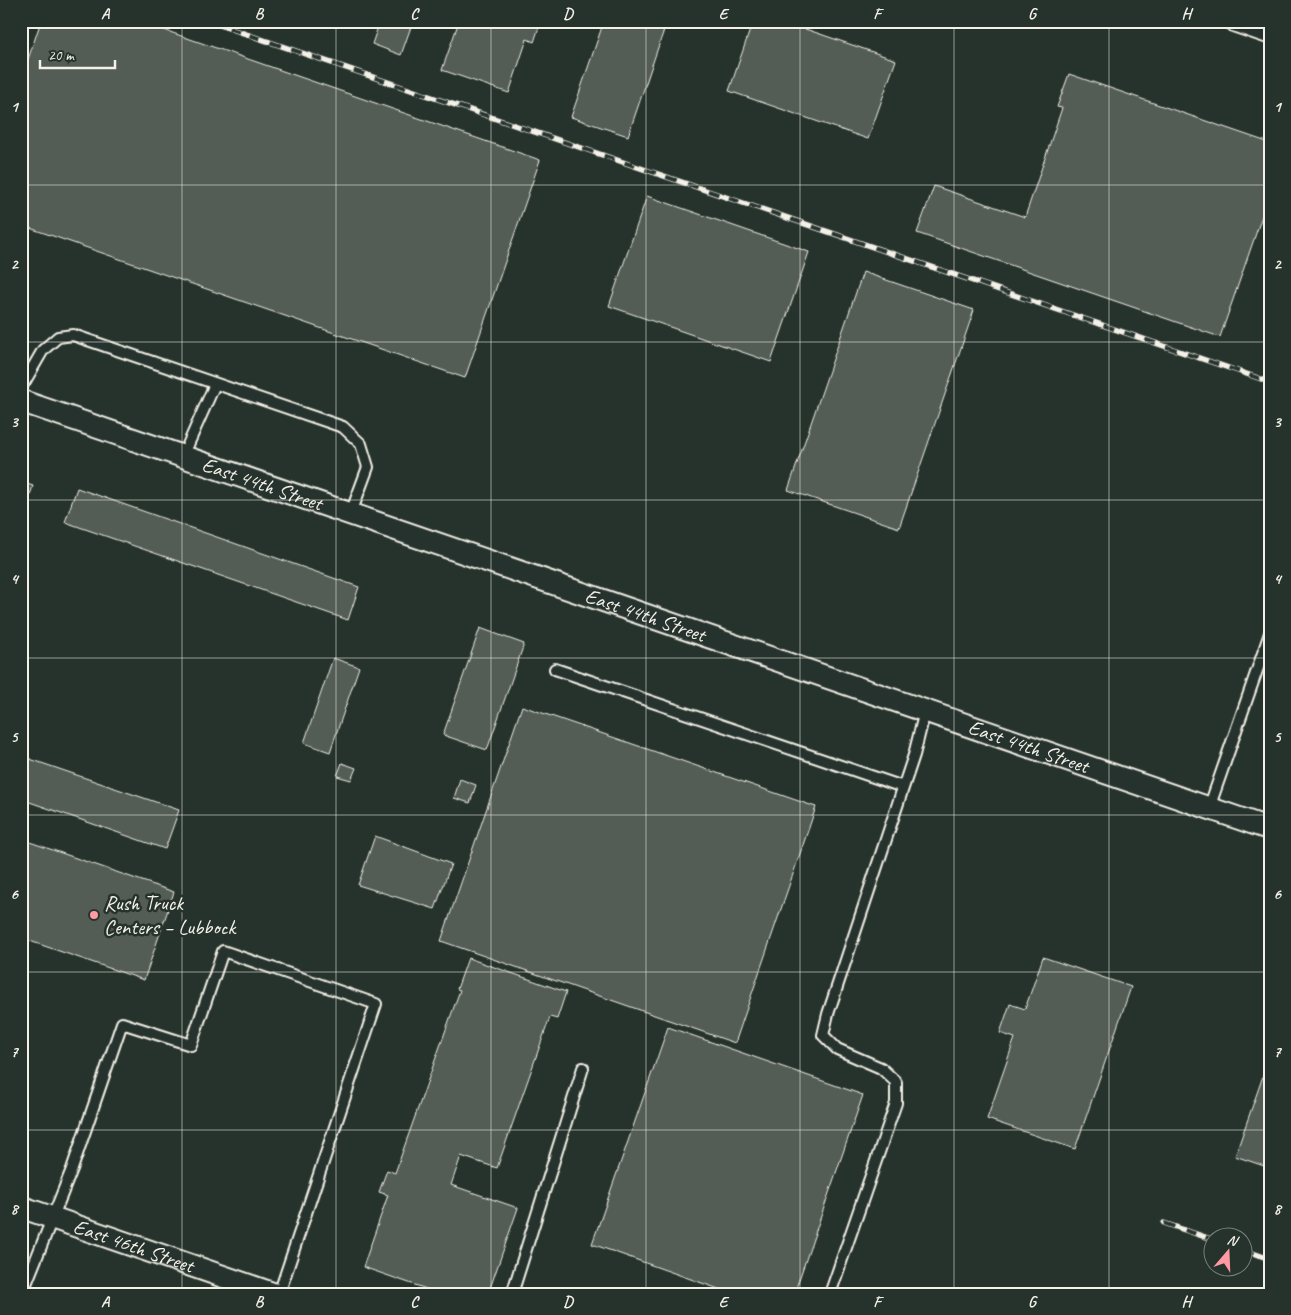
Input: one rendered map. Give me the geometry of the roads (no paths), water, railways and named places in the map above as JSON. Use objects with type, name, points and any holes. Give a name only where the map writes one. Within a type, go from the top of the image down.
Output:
[{"type":"street","points":[[1235,21],[1270,33]]},
{"type":"street","name":"East 44th Street","points":[[21,401],[1270,829]]},
{"type":"street","name":"East 46th Street","points":[[21,1207],[274,1294]]},
{"type":"lane","points":[[21,388],[43,350],[58,337],[73,335],[343,427],[361,444],[368,467],[351,513]]},
{"type":"lane","points":[[183,456],[215,384]]},
{"type":"lane","points":[[1209,808],[1270,633]]},
{"type":"lane","points":[[555,669],[903,787]]},
{"type":"lane","points":[[830,1294],[896,1102],[896,1082],[881,1068],[837,1048],[823,1035],[828,1014],[903,787],[925,711]]},
{"type":"lane","points":[[23,1287],[72,1169],[122,1023],[191,1045],[223,951],[376,1004],[279,1294]]},
{"type":"lane","points":[[512,1294],[583,1068]]},
{"type":"railway","points":[[208,21],[1270,382]]},
{"type":"railway","points":[[1164,1223],[1204,1237]]},
{"type":"railway","points":[[1254,1253],[1270,1259]]},
{"type":"place","name":"Rush Truck Centers – Lubbock","points":[[94,915]]}]
